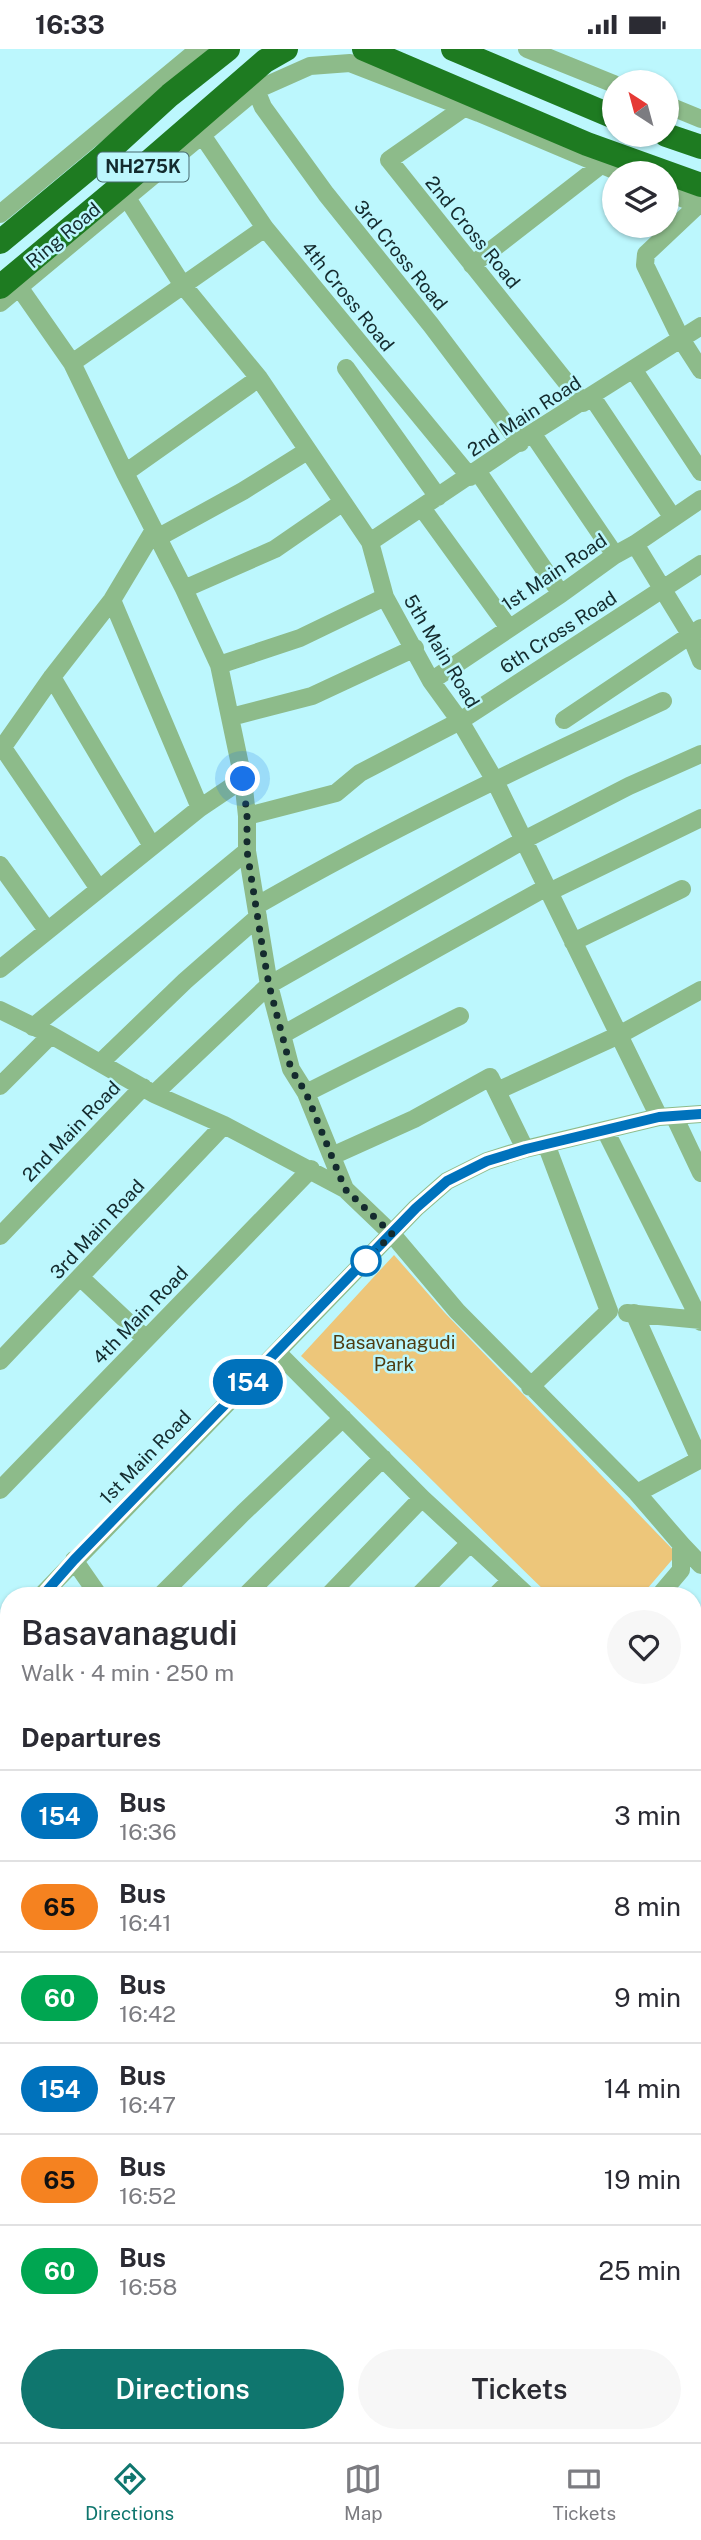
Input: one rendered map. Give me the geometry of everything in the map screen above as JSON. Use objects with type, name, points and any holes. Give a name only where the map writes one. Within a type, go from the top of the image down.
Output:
[{"type":"highway","name":"Ring Road","points":[[0,241],[100,159],[170,95],[228,49]]},
{"type":"highway","name":"Ring Road","points":[[10,287],[265,61],[286,49]]},
{"type":"highway","points":[[364,49],[587,144],[700,199]]},
{"type":"highway","points":[[453,49],[602,112]]},
{"type":"highway","points":[[679,139],[701,147]]},
{"type":"street","points":[[0,214],[199,49]]},
{"type":"street","points":[[527,49],[602,79]]},
{"type":"street","points":[[0,303],[10,287],[127,198],[256,90],[310,66],[350,63],[465,107],[601,165],[472,265]]},
{"type":"street","name":"3rd Cross Road","points":[[256,90],[263,107],[326,194],[526,438],[615,555]]},
{"type":"street","name":"2nd Cross Road","points":[[465,107],[389,160],[472,265],[587,400],[673,518]]},
{"type":"street","points":[[679,110],[701,119]]},
{"type":"street","name":"4th Cross Road","points":[[202,135],[265,228],[474,474],[561,594]]},
{"type":"street","points":[[679,195],[700,199]]},
{"type":"street","name":"5th Main Road","points":[[127,198],[182,284],[259,378],[370,542],[385,597],[431,681],[460,721],[494,779],[619,1035],[701,1173]]},
{"type":"street","points":[[700,199],[646,254],[645,265],[647,274],[681,339],[701,370]]},
{"type":"street","points":[[72,363],[265,228]]},
{"type":"street","points":[[10,287],[72,363],[219,665],[243,779],[247,851],[269,985],[291,1069],[306,1093],[345,1189]]},
{"type":"street","name":"2nd Main Road","points":[[370,542],[701,326]]},
{"type":"street","points":[[346,368],[438,497]]},
{"type":"street","points":[[633,369],[701,472]]},
{"type":"street","points":[[125,473],[259,378]]},
{"type":"street","points":[[99,889],[2,750],[52,677],[112,600],[156,533],[243,491],[307,451]]},
{"type":"street","name":"1st Main Road","points":[[431,681],[701,499]]},
{"type":"street","points":[[184,589],[275,549],[343,502]]},
{"type":"street","points":[[422,508],[509,628]]},
{"type":"street","points":[[635,544],[696,631],[700,658]]},
{"type":"street","name":"6th Cross Road","points":[[247,816],[337,793],[360,773],[460,721],[701,563]]},
{"type":"street","points":[[219,665],[300,638],[385,597]]},
{"type":"street","points":[[112,600],[200,808]]},
{"type":"street","points":[[564,720],[696,631]]},
{"type":"street","points":[[231,717],[312,696],[415,648]]},
{"type":"street","points":[[52,677],[152,846]]},
{"type":"street","points":[[100,1063],[257,912],[312,874],[494,779],[663,701]]},
{"type":"street","name":"2nd Main Road","points":[[0,1236],[148,1090],[269,985],[524,840],[629,786],[701,754]]},
{"type":"street","points":[[0,969],[200,808],[243,779]]},
{"type":"street","points":[[282,1035],[548,890],[701,818]]},
{"type":"street","points":[[33,1027],[247,851]]},
{"type":"street","points":[[0,865],[47,930]]},
{"type":"street","points":[[573,942],[682,889]]},
{"type":"street","points":[[497,1091],[619,1035],[701,990]]},
{"type":"street","points":[[0,1010],[51,1035],[148,1090],[224,1125],[345,1189],[392,1234],[457,1311],[637,1493],[701,1566]]},
{"type":"street","points":[[306,1093],[460,1016]]},
{"type":"street","points":[[0,1086],[51,1035]]},
{"type":"street","points":[[332,1156],[414,1119],[490,1077],[526,1149]]},
{"type":"street","name":"1st Main Road","points":[[50,1587],[416,1208],[447,1181],[487,1161],[526,1149],[666,1117],[701,1114]]},
{"type":"street","name":"3rd Main Road","points":[[0,1361],[224,1125]]},
{"type":"street","points":[[605,1130],[701,1321]]},
{"type":"street","points":[[546,1144],[609,1311]]},
{"type":"street","name":"4th Main Road","points":[[0,1490],[310,1169]]},
{"type":"street","points":[[80,1277],[146,1339]]},
{"type":"street","points":[[530,1387],[609,1311],[701,1321]]},
{"type":"street","points":[[634,1313],[701,1460],[637,1493]]},
{"type":"street","points":[[278,1352],[422,1499],[518,1587]]},
{"type":"street","points":[[169,1587],[343,1418]]},
{"type":"street","points":[[254,1587],[383,1458]]},
{"type":"street","points":[[337,1587],[422,1499]]},
{"type":"street","points":[[427,1587],[469,1544]]},
{"type":"street","points":[[667,1587],[681,1570],[681,1544]]},
{"type":"street","points":[[74,1560],[93,1587]]},
{"type":"street","points":[[504,1587],[511,1580]]},
{"type":"green space","name":"Basavanagudi Park","points":[[394,1255],[445,1313],[677,1554],[649,1587],[541,1587],[301,1356]]},
{"type":"bus line","name":"154","points":[[50,1587],[416,1208],[447,1181],[487,1161],[526,1149],[659,1117],[701,1114]]},
{"type":"route","points":[[243,779],[247,851],[264,957],[291,1069],[306,1093],[345,1189],[392,1234],[366,1261]]}]
